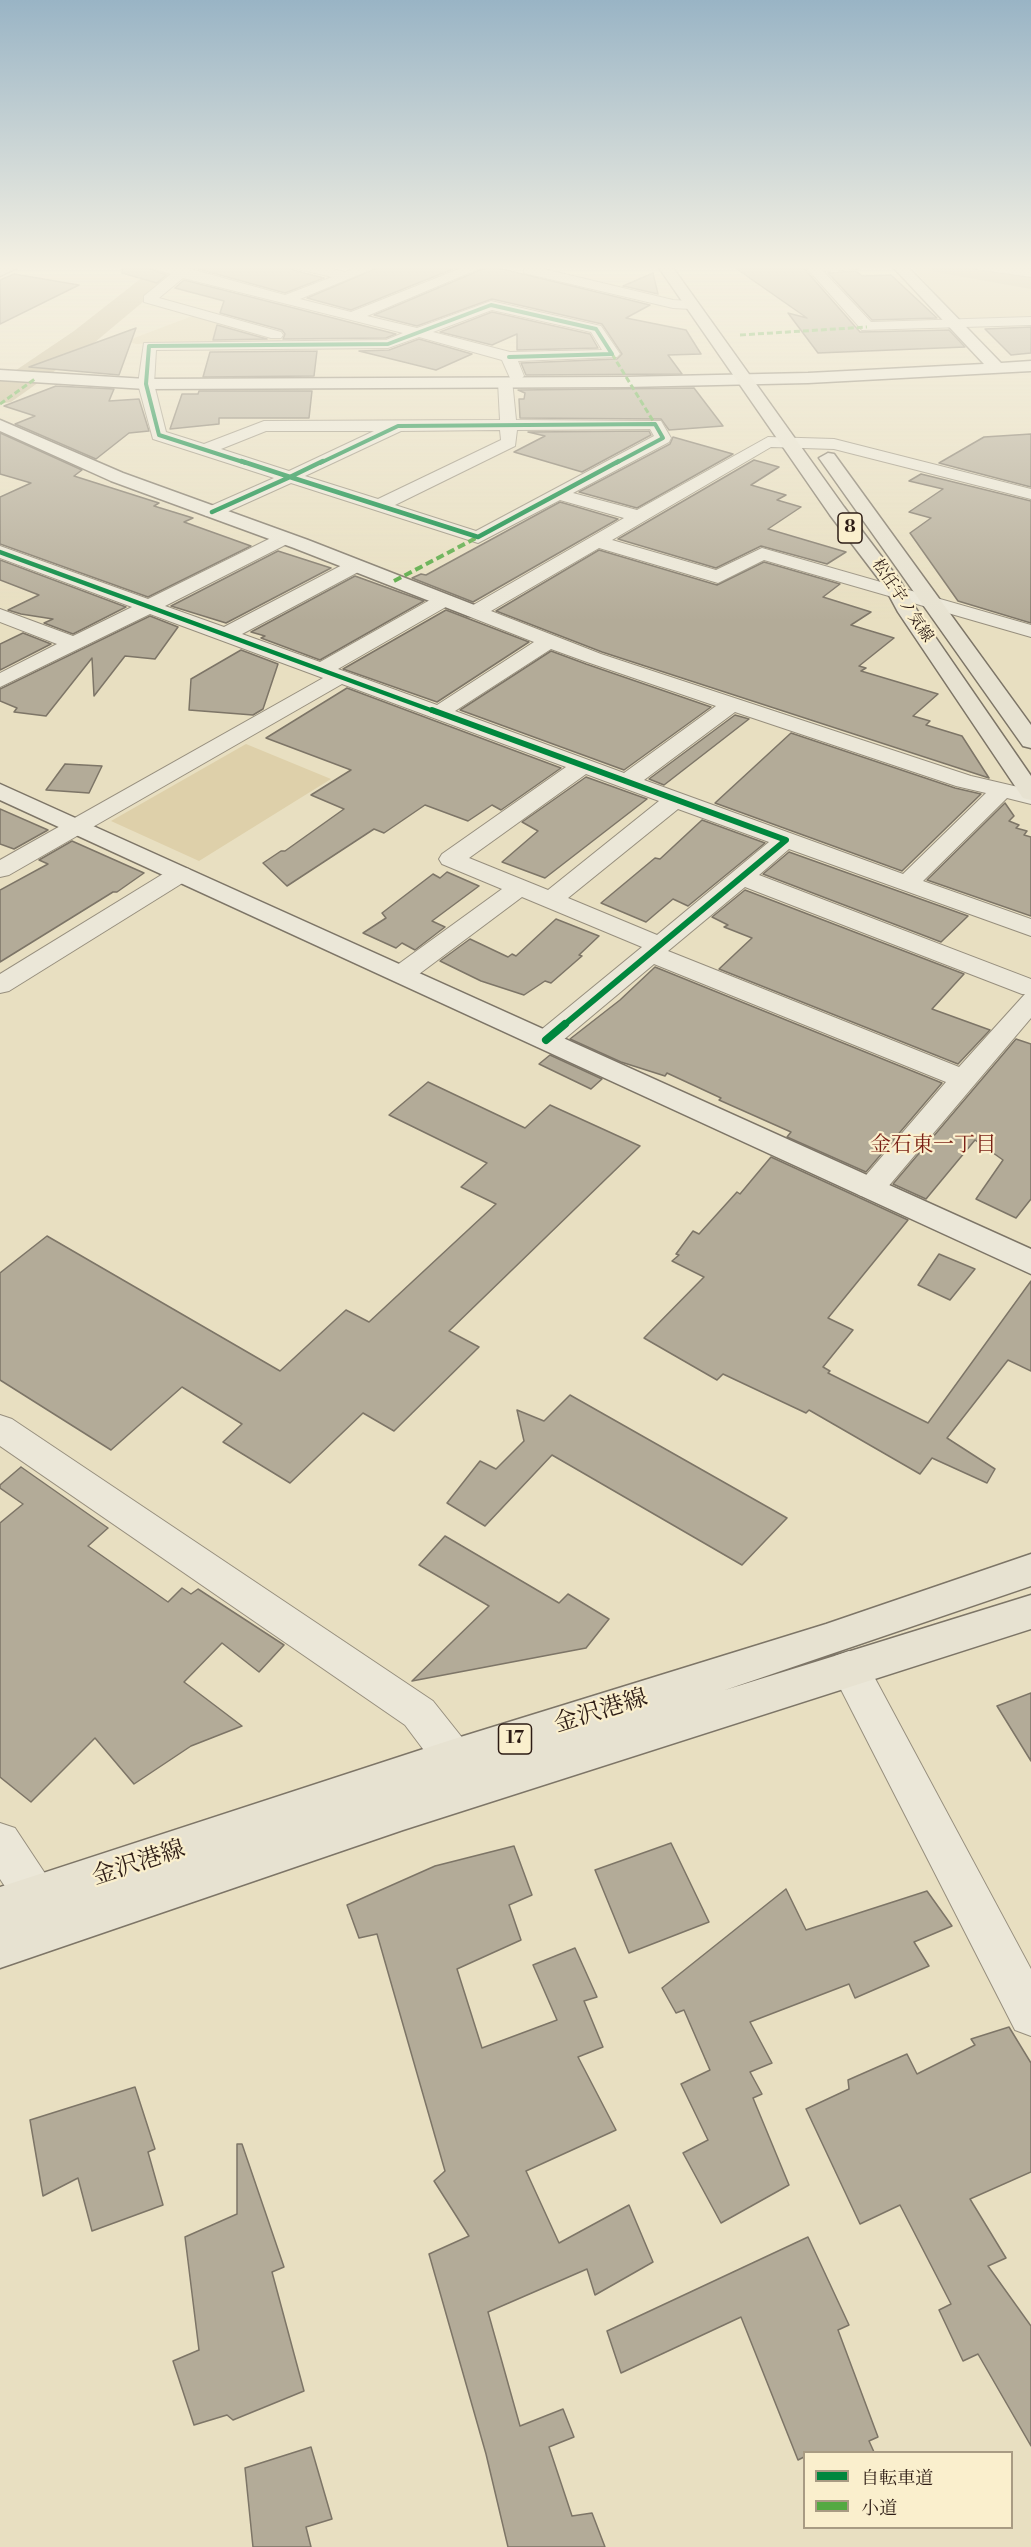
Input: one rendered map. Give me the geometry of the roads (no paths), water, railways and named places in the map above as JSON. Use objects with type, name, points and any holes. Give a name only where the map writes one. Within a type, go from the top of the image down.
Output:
[{"type":"main road","name":"松任宇ノ気線","points":[[749,384],[897,592],[1031,795]]},
{"type":"main road","points":[[774,384],[783,397]]},
{"type":"main road","name":"松任宇ノ気線","points":[[803,424],[934,603],[1031,741]]},
{"type":"main road","name":"金沢港線","points":[[0,1946],[26,1913],[457,1775],[826,1641],[1031,1570]]},
{"type":"main road","name":"金沢港線","points":[[457,1775],[849,1668],[1031,1612]]},
{"type":"street","points":[[143,384],[172,384]]},
{"type":"street","points":[[146,384],[159,435],[204,450],[379,506],[478,537],[663,438],[655,424],[264,426],[204,450]]},
{"type":"street","points":[[379,506],[509,442],[512,384]]},
{"type":"street","points":[[0,424],[117,477],[285,538],[549,641],[964,781],[1031,795]]},
{"type":"street","points":[[212,512],[398,426]]},
{"type":"street","points":[[475,612],[768,442],[834,444],[1031,494]]},
{"type":"street","points":[[557,494],[637,516]]},
{"type":"street","points":[[0,681],[285,538]]},
{"type":"street","points":[[596,541],[718,577],[762,554],[1031,631]]},
{"type":"street","points":[[0,552],[1031,928]]},
{"type":"street","points":[[227,634],[355,566]]},
{"type":"street","points":[[0,870],[332,673],[444,600]]},
{"type":"street","points":[[0,615],[75,644]]},
{"type":"street","points":[[440,712],[549,641]]},
{"type":"street","points":[[628,781],[732,704]]},
{"type":"street","points":[[584,765],[451,858],[551,900],[655,949],[964,1079]]},
{"type":"street","points":[[907,883],[1002,790]]},
{"type":"street","points":[[0,791],[1030,1260]]},
{"type":"street","points":[[551,900],[676,799]]},
{"type":"street","points":[[546,1040],[786,840]]},
{"type":"street","points":[[0,985],[180,874]]},
{"type":"street","points":[[742,876],[1031,988]]},
{"type":"street","points":[[402,974],[520,887]]},
{"type":"street","points":[[870,1188],[1031,1001]]},
{"type":"street","points":[[0,1428],[419,1713],[457,1775]]},
{"type":"street","points":[[849,1668],[1031,2014]]},
{"type":"street","points":[[0,1842],[26,1913]]},
{"type":"waterway","points":[[0,395],[16,384]]},
{"type":"district","name":"金石東一丁目","points":[[933,1146]]}]
